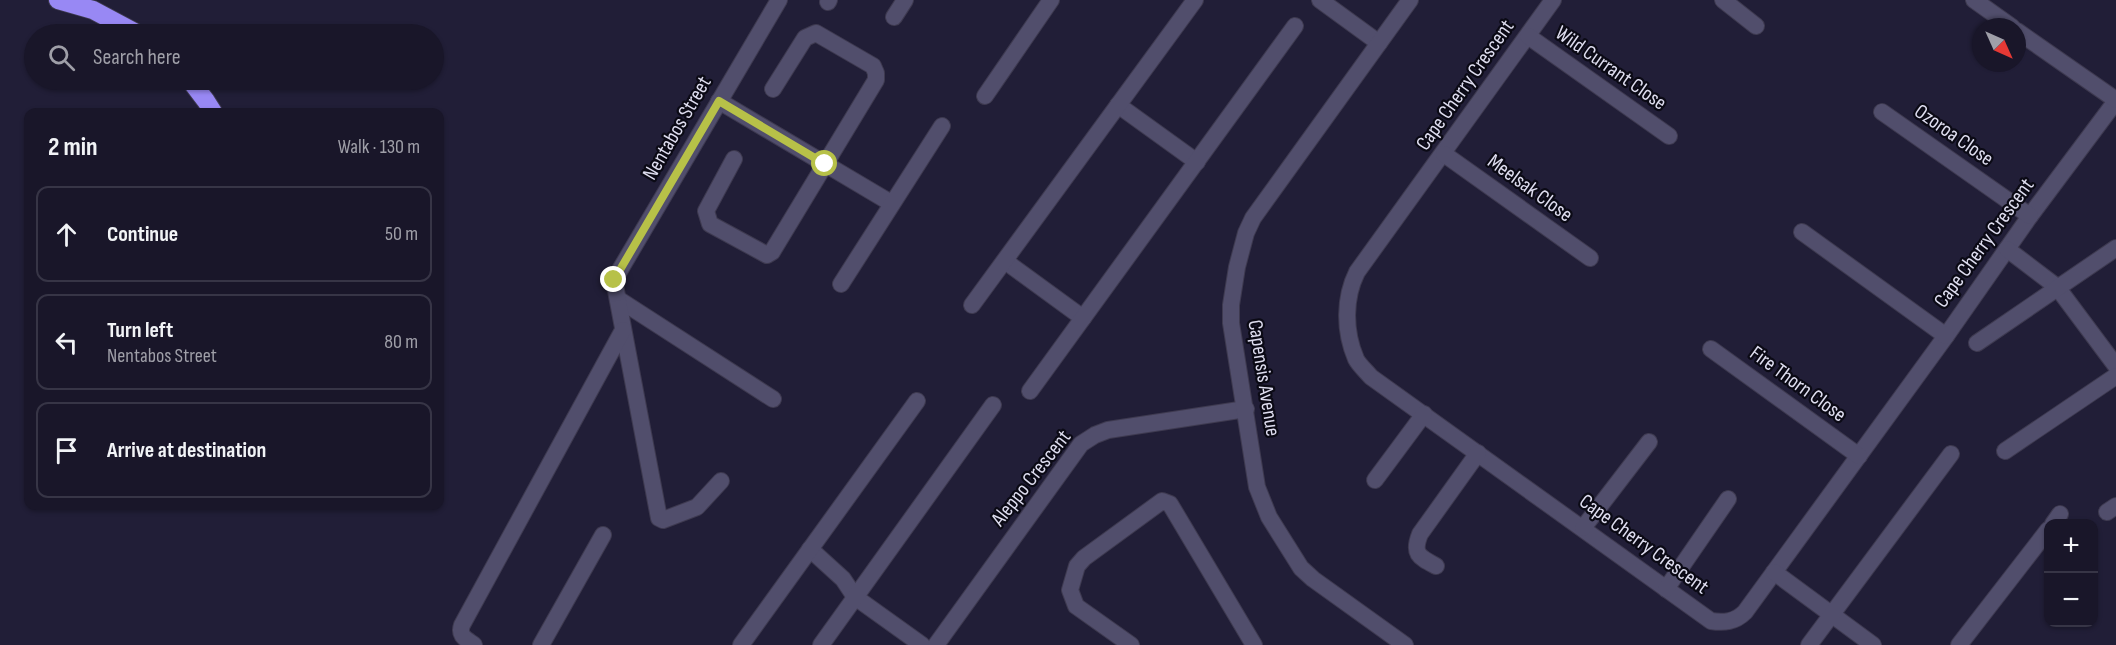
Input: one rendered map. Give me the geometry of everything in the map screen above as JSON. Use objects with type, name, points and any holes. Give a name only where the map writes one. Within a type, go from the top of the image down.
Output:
[{"type":"highway","points":[[58,0],[93,10],[119,24]]},
{"type":"highway","points":[[198,90],[211,108]]},
{"type":"street","name":"Nentabos Street","points":[[618,299],[614,280],[779,0]]},
{"type":"street","points":[[894,17],[905,0]]},
{"type":"street","points":[[985,96],[1051,0]]},
{"type":"street","points":[[972,305],[1195,0]]},
{"type":"street","points":[[1320,0],[1379,44]]},
{"type":"street","name":"Capensis Avenue","points":[[1405,645],[1313,579],[1301,567],[1269,517],[1257,487],[1233,336],[1231,305],[1237,267],[1246,233],[1253,218],[1410,0]]},
{"type":"street","name":"Cape Cherry Crescent","points":[[1553,0],[1357,272],[1351,285],[1347,304],[1350,335],[1356,360],[1371,377],[1711,621],[1727,622],[1745,612],[1946,336],[2030,216],[2116,101]]},
{"type":"street","points":[[1723,0],[1756,26]]},
{"type":"street","points":[[1974,0],[1999,18]]},
{"type":"street","points":[[1030,391],[1295,26]]},
{"type":"street","points":[[734,159],[706,215],[710,224],[764,255],[771,252],[876,80],[876,73],[873,66],[816,33],[812,33],[806,38],[773,89]]},
{"type":"street","name":"Wild Currant Close","points":[[1528,36],[1669,136]]},
{"type":"street","points":[[2026,37],[2116,101]]},
{"type":"street","points":[[719,101],[891,203]]},
{"type":"street","points":[[1119,105],[1197,162]]},
{"type":"street","name":"Ozoroa Close","points":[[1882,112],[2030,216]]},
{"type":"street","points":[[841,284],[942,126]]},
{"type":"street","name":"Meelsak Close","points":[[1444,154],[1590,258]]},
{"type":"street","points":[[1802,232],[1946,336]]},
{"type":"street","points":[[1977,343],[2116,248]]},
{"type":"street","points":[[2007,249],[2057,287],[2116,366]]},
{"type":"street","points":[[1005,261],[1083,318]]},
{"type":"street","points":[[618,299],[659,518],[663,520],[697,507],[721,481]]},
{"type":"street","points":[[618,299],[773,399]]},
{"type":"street","points":[[474,645],[462,636],[460,630],[462,625],[623,330]]},
{"type":"street","name":"Fire Thorn Close","points":[[1712,349],[1859,456]]},
{"type":"street","points":[[2005,451],[2116,376]]},
{"type":"street","points":[[741,645],[917,401]]},
{"type":"street","points":[[821,645],[993,405]]},
{"type":"street","name":"Aleppo Crescent","points":[[936,645],[1081,444],[1108,430],[1246,409]]},
{"type":"street","points":[[1375,480],[1424,414]]},
{"type":"street","points":[[1579,526],[1648,442]]},
{"type":"street","points":[[1436,566],[1421,559],[1416,550],[1416,543],[1420,534],[1478,453]]},
{"type":"street","points":[[1809,645],[1951,454]]},
{"type":"street","points":[[1579,526],[1622,460]]},
{"type":"street","points":[[1666,589],[1728,499]]},
{"type":"street","points":[[1131,645],[1076,606],[1070,590],[1077,566],[1084,558],[1162,501],[1170,504],[1254,645]]},
{"type":"street","points":[[541,645],[603,535]]},
{"type":"street","points":[[1959,645],[2044,536]]},
{"type":"street","points":[[810,549],[843,579],[855,597],[922,645]]},
{"type":"street","points":[[1773,572],[1873,645]]},
{"type":"route","points":[[614,280],[719,101],[825,164]]}]
